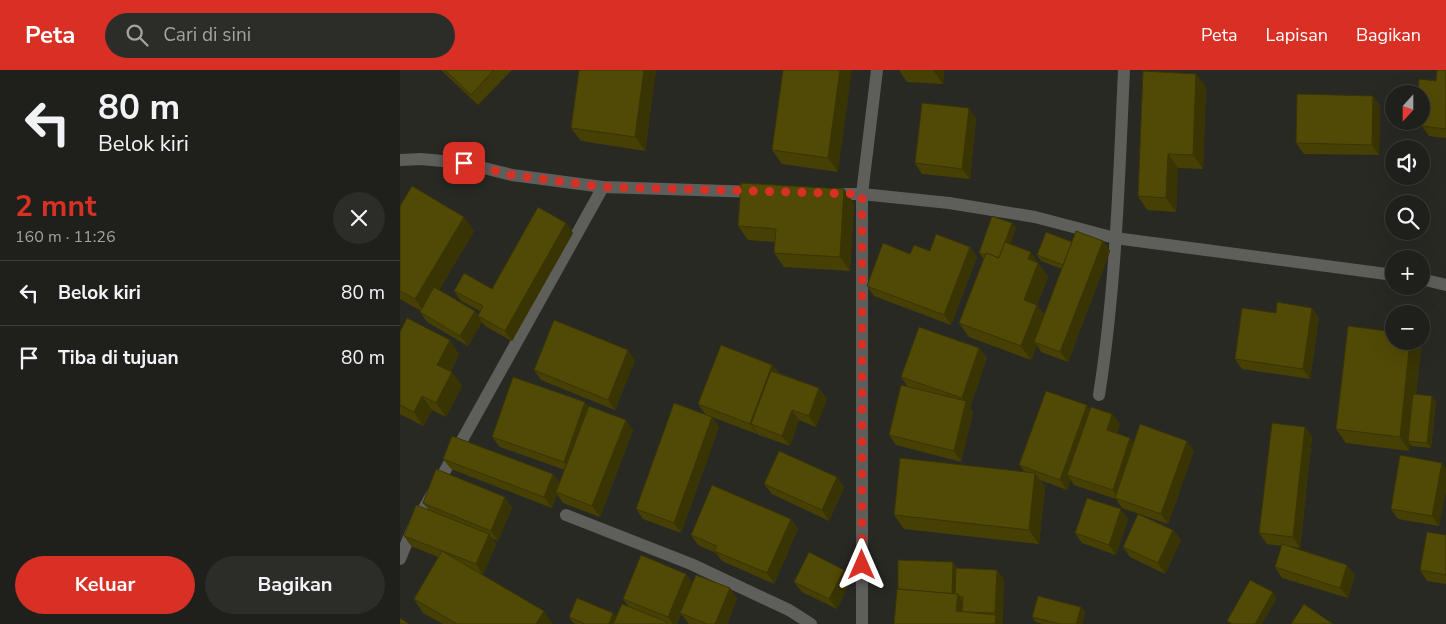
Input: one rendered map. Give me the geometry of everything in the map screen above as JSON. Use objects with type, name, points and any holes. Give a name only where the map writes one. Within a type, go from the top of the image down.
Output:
[{"type":"street","points":[[862,624],[862,194],[877,70]]},
{"type":"street","points":[[1099,395],[1115,238],[1124,70]]},
{"type":"street","points":[[400,160],[421,159],[464,163],[512,175],[603,187],[772,192]]},
{"type":"street","points":[[400,559],[412,530],[603,187]]},
{"type":"street","points":[[822,193],[862,194],[950,203],[1035,217],[1115,238],[1385,273]]},
{"type":"street","points":[[1430,281],[1446,284]]},
{"type":"street","points":[[566,515],[692,564],[789,610],[811,624]]},
{"type":"building","points":[[445,70],[494,70],[471,95]]},
{"type":"building","points":[[579,70],[644,70],[635,137],[571,128]]},
{"type":"building","points":[[783,70],[840,70],[828,158],[772,150]]},
{"type":"building","points":[[1437,70],[1446,70],[1446,129],[1430,127],[1430,85],[1419,85],[1419,79],[1436,81]]},
{"type":"building","points":[[1143,71],[1196,74],[1193,155],[1168,154],[1166,198],[1138,196]]},
{"type":"building","points":[[1297,94],[1373,96],[1372,145],[1296,143]]},
{"type":"building","points":[[922,103],[969,108],[962,169],[915,163]]},
{"type":"building","points":[[741,183],[844,189],[840,257],[774,253],[776,229],[738,226]]},
{"type":"building","points":[[412,186],[464,217],[415,299],[400,291],[400,206]]},
{"type":"building","points":[[538,207],[566,223],[505,331],[478,316],[483,306],[454,291],[464,273],[492,289]]},
{"type":"building","points":[[992,216],[1012,223],[999,258],[986,253],[985,255],[979,253]]},
{"type":"building","points":[[1076,231],[1103,241],[1060,352],[1034,342]]},
{"type":"building","points":[[1046,232],[1072,242],[1063,265],[1037,255]]},
{"type":"building","points":[[936,234],[970,247],[944,315],[867,286],[883,243],[910,254],[914,245],[930,251]]},
{"type":"building","points":[[1005,242],[1031,252],[1028,259],[1038,263],[1024,300],[1037,305],[1021,346],[959,323],[986,253],[999,258]]},
{"type":"building","points":[[434,287],[475,311],[460,336],[420,312]]},
{"type":"building","points":[[1277,302],[1312,308],[1303,369],[1235,359],[1242,308],[1276,313]]},
{"type":"building","points":[[407,318],[450,340],[437,365],[452,372],[436,403],[422,396],[414,412],[400,405],[400,332]]},
{"type":"building","points":[[554,320],[628,350],[608,400],[534,370]]},
{"type":"building","points":[[1348,326],[1385,331],[1385,350],[1409,350],[1400,437],[1336,429]]},
{"type":"building","points":[[919,327],[979,348],[962,398],[901,377]]},
{"type":"building","points":[[721,345],[772,365],[750,424],[698,404]]},
{"type":"building","points":[[771,371],[819,388],[809,416],[792,410],[782,436],[751,424]]},
{"type":"building","points":[[513,377],[585,402],[564,462],[492,437]]},
{"type":"building","points":[[901,385],[966,401],[954,451],[889,435]]},
{"type":"building","points":[[1046,391],[1087,405],[1060,480],[1019,465]]},
{"type":"building","points":[[1413,394],[1432,396],[1427,443],[1408,441]]},
{"type":"building","points":[[674,403],[712,417],[674,523],[636,509]]},
{"type":"building","points":[[589,406],[626,420],[592,506],[556,492]]},
{"type":"building","points":[[1091,407],[1112,414],[1107,430],[1130,438],[1113,490],[1067,475]]},
{"type":"building","points":[[1272,423],[1305,427],[1293,537],[1259,533]]},
{"type":"building","points":[[1140,424],[1187,441],[1161,514],[1115,498]]},
{"type":"building","points":[[452,436],[553,474],[544,497],[443,459]]},
{"type":"building","points":[[779,451],[837,477],[822,510],[764,484]]},
{"type":"building","points":[[1400,455],[1442,463],[1432,516],[1391,509]]},
{"type":"building","points":[[900,458],[1035,473],[1029,530],[894,515]]},
{"type":"building","points":[[436,469],[505,497],[491,531],[423,503]]},
{"type":"building","points":[[712,485],[791,519],[767,573],[714,551],[717,546],[691,535]]},
{"type":"building","points":[[1087,498],[1121,509],[1109,545],[1075,533]]},
{"type":"building","points":[[416,505],[489,534],[476,564],[404,536]]},
{"type":"building","points":[[1138,514],[1173,530],[1158,563],[1123,547]]},
{"type":"building","points":[[1427,532],[1446,535],[1446,575],[1420,570]]},
{"type":"building","points":[[1282,544],[1347,565],[1340,588],[1275,567]]},
{"type":"building","points":[[442,551],[544,611],[536,624],[457,624],[414,599]]},
{"type":"building","points":[[809,552],[844,570],[829,599],[794,582]]},
{"type":"building","points":[[641,555],[686,574],[668,617],[623,599]]},
{"type":"building","points":[[898,560],[953,562],[952,594],[898,589]]},
{"type":"building","points":[[956,568],[997,570],[995,613],[962,612],[963,597],[955,594]]},
{"type":"building","points":[[696,575],[730,588],[715,624],[707,624],[680,613]]},
{"type":"building","points":[[1250,580],[1273,592],[1255,624],[1233,624],[1227,621]]},
{"type":"building","points":[[897,589],[958,594],[956,611],[996,615],[995,624],[894,624]]},
{"type":"building","points":[[1038,596],[1081,607],[1076,624],[1060,624],[1032,617]]},
{"type":"building","points":[[577,598],[613,613],[609,624],[585,624],[569,617]]},
{"type":"building","points":[[622,604],[667,622],[666,624],[613,624]]},
{"type":"building","points":[[1304,604],[1333,624],[1291,624]]},
{"type":"building","points":[[400,618],[409,624],[400,624]]},
{"type":"route","points":[[464,163],[512,175],[603,187],[862,194],[862,565]]}]
